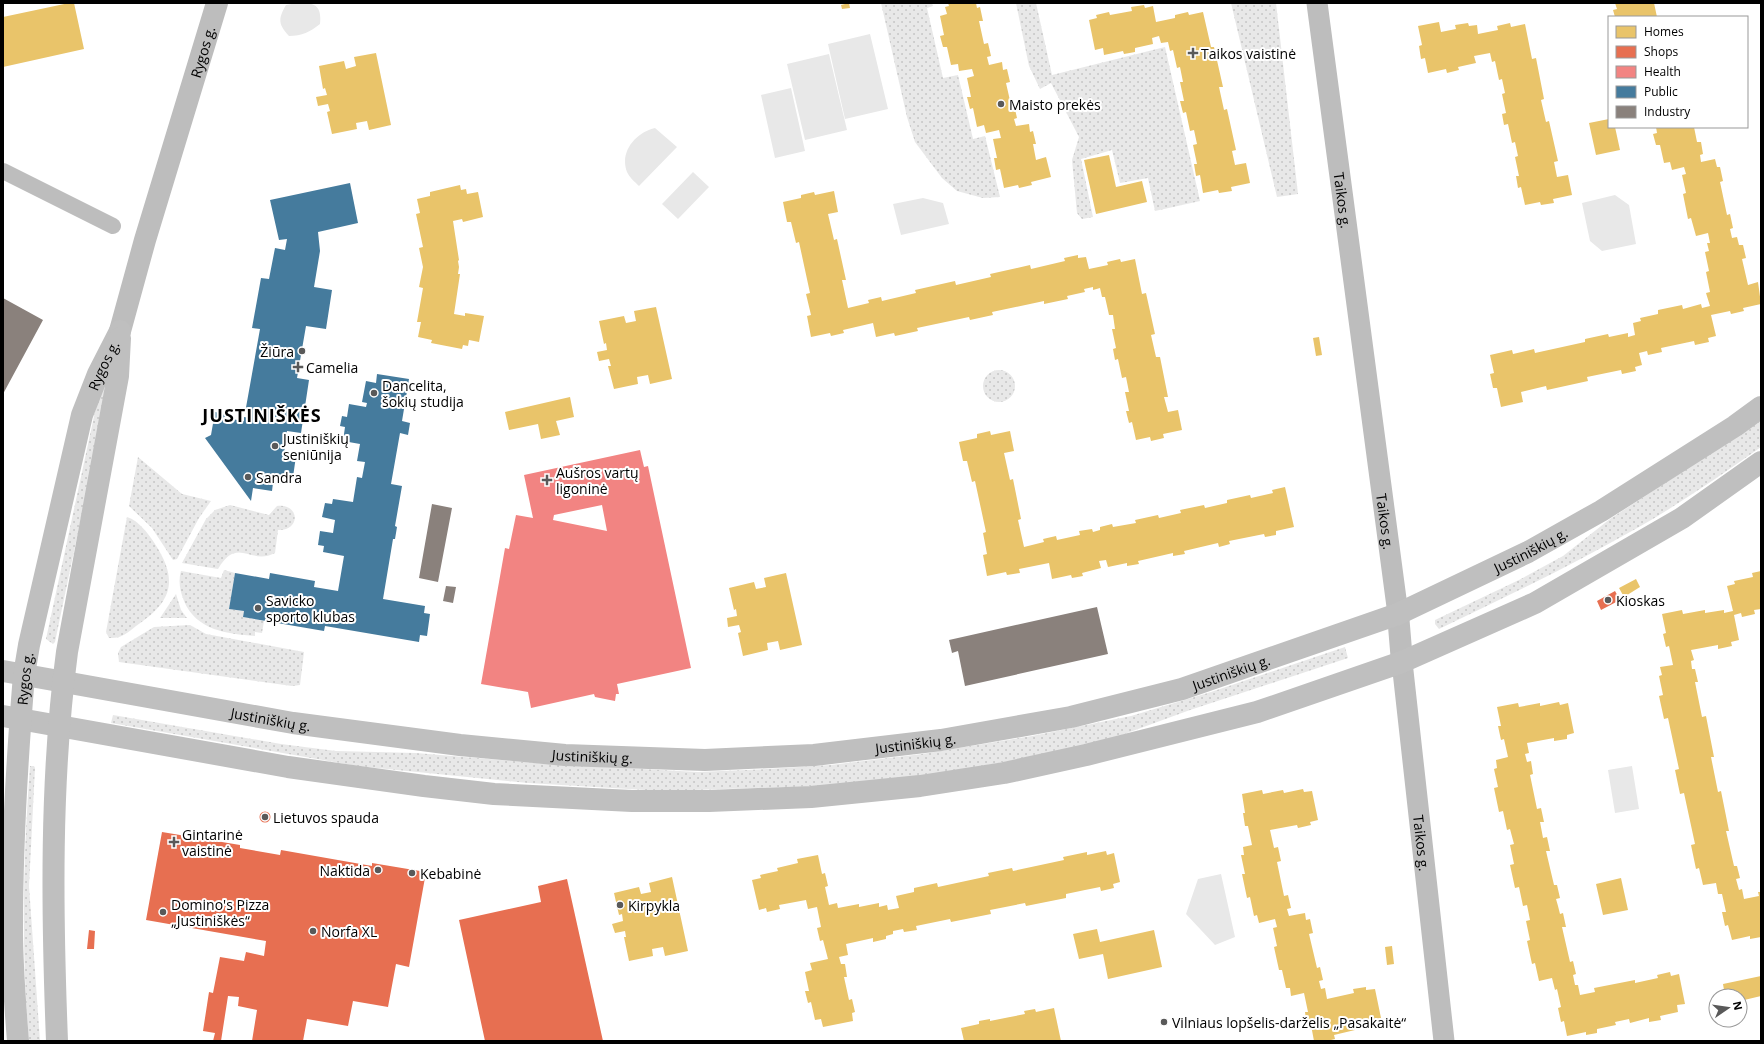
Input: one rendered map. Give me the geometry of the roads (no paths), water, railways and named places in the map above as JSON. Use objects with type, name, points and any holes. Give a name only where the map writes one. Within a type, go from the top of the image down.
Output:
[{"type":"main road","name":"Rygos g.","points":[[18,1041],[12,930],[13,674],[30,637],[82,415],[98,374],[120,331]]},
{"type":"main road","name":"Rygos g.","points":[[57,1041],[53,924],[58,761],[63,683],[67,652],[118,376],[120,331]]},
{"type":"main road","name":"Justiniškių g.","points":[[13,674],[293,722],[460,745],[565,755],[705,760],[814,755],[941,740],[1071,717],[1182,689],[1398,614],[1528,552],[1594,515],[1735,426],[1761,407]]},
{"type":"main road","points":[[12,718],[60,725],[288,767],[494,794],[640,801],[709,801],[811,797],[920,786],[1004,773],[1086,755],[1257,712],[1402,662],[1535,603],[1682,518],[1761,462]]},
{"type":"street","name":"Rygos g.","points":[[120,331],[145,240],[217,3]]},
{"type":"street","name":"Taikos g.","points":[[1317,3],[1398,614],[1444,1041]]},
{"type":"street","points":[[3,171],[113,226]]},
{"type":"place","name":"Taikos vaistinė","points":[[1193,53]]},
{"type":"place","name":"Maisto prekės","points":[[1001,104]]},
{"type":"place","name":"Žiūra","points":[[302,351]]},
{"type":"place","name":"Camelia","points":[[298,367]]},
{"type":"place","name":"Dancelita, šokių studija","points":[[374,393]]},
{"type":"place","name":"Justiniškių seniūnija","points":[[275,446]]},
{"type":"place","name":"Sandra","points":[[248,477]]},
{"type":"place","name":"Aušros vartų ligoninė","points":[[547,480]]},
{"type":"place","name":"Kioskas","points":[[1608,600]]},
{"type":"place","name":"Savicko sporto klubas","points":[[258,608]]},
{"type":"place","name":"Lietuvos spauda","points":[[265,817]]},
{"type":"place","name":"Gintarinė vaistinė","points":[[174,842]]},
{"type":"place","name":"Naktida","points":[[378,870]]},
{"type":"place","name":"Kebabinė","points":[[412,873]]},
{"type":"place","name":"Kirpykla","points":[[620,905]]},
{"type":"place","name":"Domino's Pizza „Justiniškės“","points":[[163,912]]},
{"type":"place","name":"Norfa XL","points":[[313,931]]},
{"type":"place","name":"Vilniaus lopšelis-darželis „Pasakaitė“","points":[[1164,1022]]},
{"type":"district","name":"JUSTINIŠKĖS","points":[[262,415]]}]
